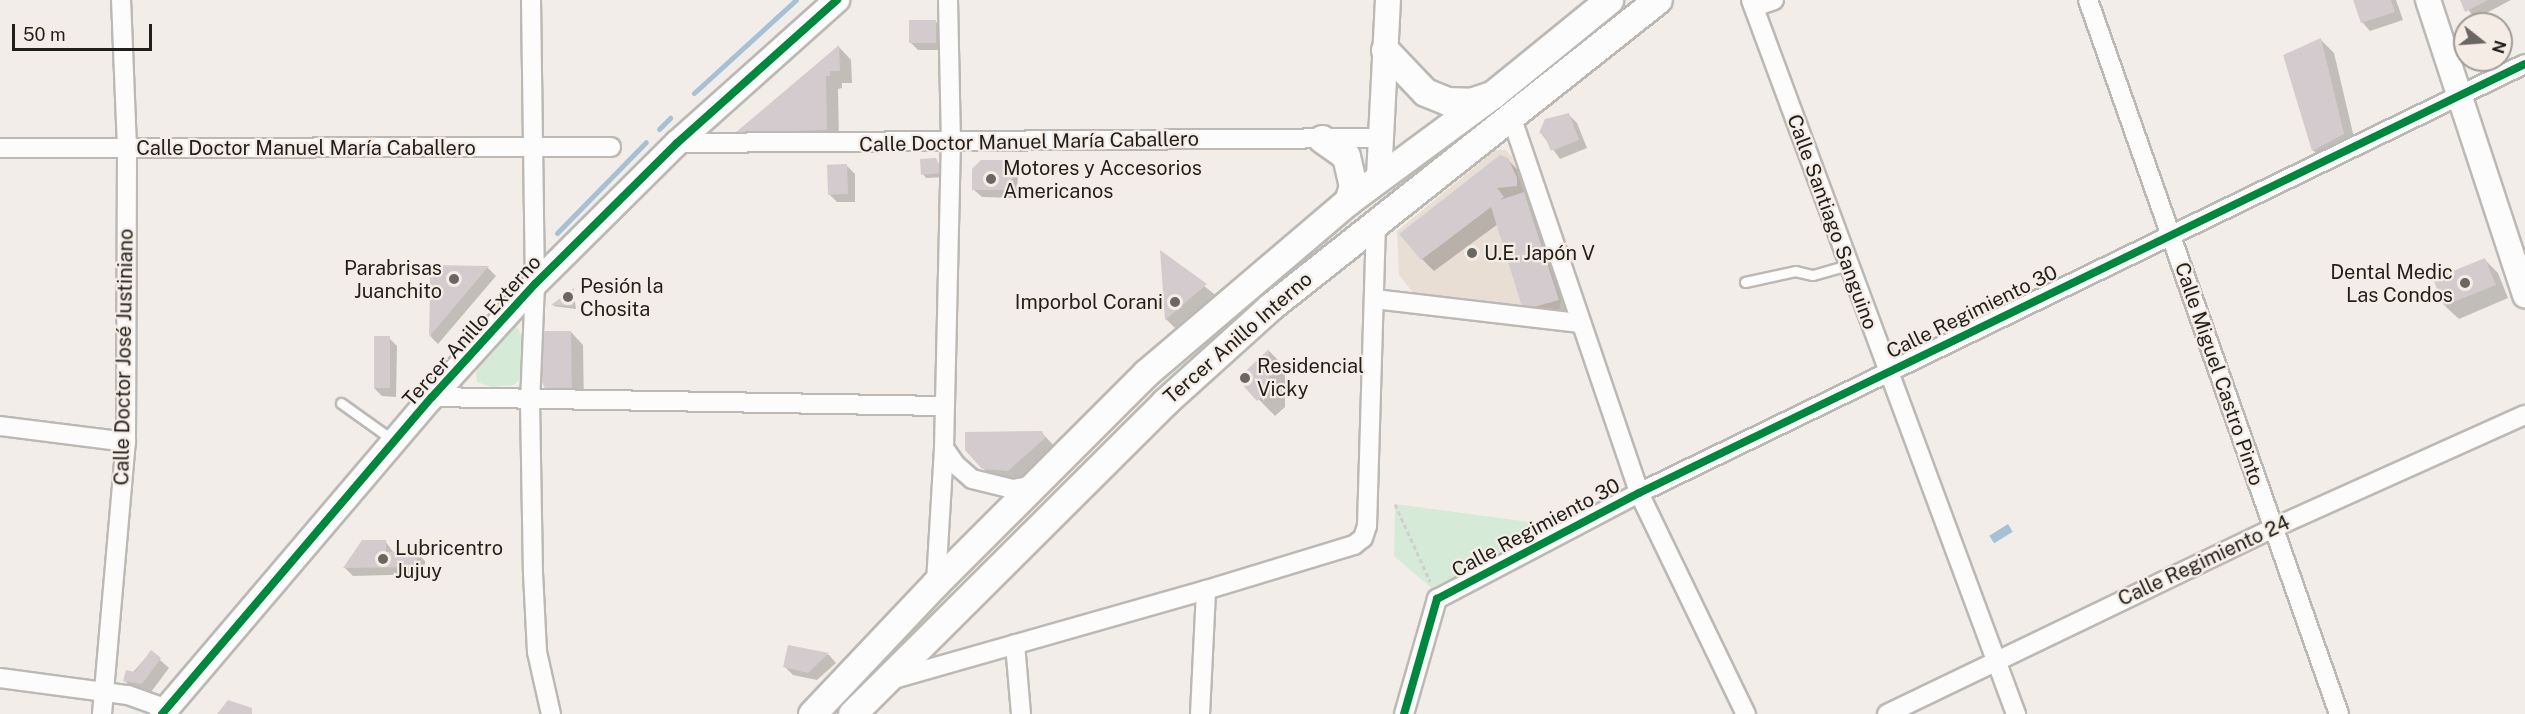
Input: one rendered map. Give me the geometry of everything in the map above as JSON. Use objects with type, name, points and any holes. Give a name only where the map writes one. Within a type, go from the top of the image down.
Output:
[{"type":"main road","name":"Tercer Anillo Interno","points":[[852,714],[882,682],[925,658],[1165,402],[1311,275],[1376,222],[1609,0]]},
{"type":"main road","name":"Tercer Anillo Interno","points":[[813,713],[936,583],[1146,373],[1348,201],[1379,177],[1501,104],[1534,97],[1658,0]]},
{"type":"main road","points":[[1385,50],[1425,92],[1447,101],[1501,104]]},
{"type":"main road","points":[[1311,275],[1331,249],[1373,211],[1379,177],[1408,173],[1505,108],[1534,97]]},
{"type":"main road","points":[[1322,139],[1336,145],[1349,164],[1353,186],[1348,201]]},
{"type":"street","name":"Calle Doctor José Justiniano","points":[[102,714],[126,442],[127,148],[121,0]]},
{"type":"street","points":[[531,0],[535,284],[530,402],[537,652],[551,714]]},
{"type":"street","name":"Tercer Anillo Externo","points":[[165,711],[432,397],[535,284],[677,143],[837,0]]},
{"type":"street","points":[[1379,177],[1388,0]]},
{"type":"street","points":[[1753,3],[1774,0]]},
{"type":"street","name":"Calle Miguel Castro Pinto","points":[[2088,0],[2339,714]]},
{"type":"street","points":[[2427,0],[2525,295]]},
{"type":"street","points":[[936,583],[944,448],[951,144],[945,3]]},
{"type":"street","name":"Calle Santiago Sanguino","points":[[1753,3],[1887,373],[2016,714]]},
{"type":"street","name":"Calle Regimiento 30","points":[[1437,599],[1639,493],[2170,233],[2525,64]]},
{"type":"street","points":[[1501,104],[1639,493],[1746,714]]},
{"type":"street","name":"Calle Doctor Manuel María Caballero","points":[[677,143],[951,144],[1380,138]]},
{"type":"street","name":"Calle Doctor Manuel María Caballero","points":[[0,148],[611,147]]},
{"type":"street","points":[[925,658],[1015,644],[1354,546],[1363,538],[1367,526],[1376,222]]},
{"type":"street","points":[[1375,299],[1578,323]]},
{"type":"street","points":[[432,397],[530,402],[945,406]]},
{"type":"street","name":"Calle Regimiento 24","points":[[1887,714],[2273,528],[2525,415]]},
{"type":"street","points":[[0,426],[126,442]]},
{"type":"street","points":[[944,448],[972,479],[1013,489],[1034,485]]},
{"type":"street","points":[[1200,714],[1206,590]]},
{"type":"street","points":[[1404,714],[1437,599]]},
{"type":"street","points":[[1015,644],[1022,714]]},
{"type":"street","points":[[0,678],[105,692],[146,700],[165,711]]},
{"type":"lane","points":[[1745,282],[1795,271],[1813,275],[1848,265]]},
{"type":"lane","points":[[341,403],[394,441]]},
{"type":"path","points":[[1395,504],[1437,599]]},
{"type":"shaded area","name":"U.E. Japón V","points":[[1496,150],[1506,150],[1512,157],[1561,299],[1559,313],[1415,295],[1399,275],[1397,231]]},
{"type":"green space","points":[[513,321],[524,339],[524,375],[514,385],[492,387],[477,382],[475,362]]},
{"type":"green space","points":[[1395,504],[1552,525],[1434,590],[1394,556]]},
{"type":"water","points":[[2008,524],[2013,532],[1994,543],[1989,536]]},
{"type":"building","points":[[2353,0],[2391,0],[2395,12],[2361,23]]},
{"type":"building","points":[[2460,0],[2488,0],[2465,12]]},
{"type":"building","points":[[909,20],[936,20],[936,43],[909,43]]},
{"type":"building","points":[[2321,38],[2344,134],[2312,151],[2283,55]]},
{"type":"building","points":[[839,45],[840,71],[830,71],[830,76],[826,76],[827,130],[735,133]]},
{"type":"building","points":[[1569,113],[1579,140],[1551,151],[1544,135],[1539,133],[1545,119]]},
{"type":"building","points":[[1500,155],[1508,158],[1517,178],[1517,186],[1497,188],[1504,197],[1500,200],[1524,192],[1559,300],[1523,310],[1491,207],[1421,260],[1399,234]]},
{"type":"building","points":[[936,158],[943,173],[921,175],[920,159]]},
{"type":"building","name":"Motores y Accesorios Americanos","points":[[981,160],[1010,160],[1010,190],[972,190],[972,169]]},
{"type":"building","points":[[847,164],[848,194],[828,195],[827,165]]},
{"type":"building","name":"Imporbol Corani","points":[[1160,250],[1207,284],[1165,320]]},
{"type":"building","name":"Dental Medic Las Condos","points":[[2485,258],[2496,285],[2444,306],[2433,279]]},
{"type":"building","points":[[430,265],[489,266],[429,337],[430,292]]},
{"type":"building","name":"Pesión la Chosita","points":[[574,288],[573,306],[551,305]]},
{"type":"building","points":[[541,331],[571,331],[572,396],[546,391],[541,380]]},
{"type":"building","points":[[374,336],[390,336],[390,388],[374,388]]},
{"type":"building","points":[[1269,349],[1269,390],[1257,401],[1237,379]]},
{"type":"building","points":[[1042,431],[1045,438],[1008,471],[982,469],[965,450],[965,432]]},
{"type":"building","name":"Lubricentro Jujuy","points":[[362,540],[386,540],[386,552],[417,551],[417,567],[343,568]]},
{"type":"building","points":[[788,645],[829,653],[808,673],[783,667]]},
{"type":"building","points":[[151,650],[161,658],[142,684],[123,681],[126,670],[135,672]]},
{"type":"building","points":[[228,700],[252,708],[252,714],[217,714]]},
{"type":"waterway","points":[[694,93],[796,0]]},
{"type":"waterway","points":[[659,129],[670,118]]},
{"type":"waterway","points":[[557,233],[646,142]]},
{"type":"cycle path","points":[[162,714],[432,397],[535,284],[677,143],[837,0]]},
{"type":"cycle path","points":[[1404,714],[1437,599],[1639,493],[2525,64]]},
{"type":"place","name":"Motores y Accesorios Americanos","points":[[991,179]]},
{"type":"place","name":"U.E. Japón V","points":[[1472,253]]},
{"type":"place","name":"Parabrisas Juanchito","points":[[454,279]]},
{"type":"place","name":"Dental Medic Las Condos","points":[[2465,283]]},
{"type":"place","name":"Pesión la Chosita","points":[[568,297]]},
{"type":"place","name":"Imporbol Corani","points":[[1175,302]]},
{"type":"place","name":"Residencial Vicky","points":[[1245,378]]},
{"type":"place","name":"Lubricentro Jujuy","points":[[383,559]]}]
